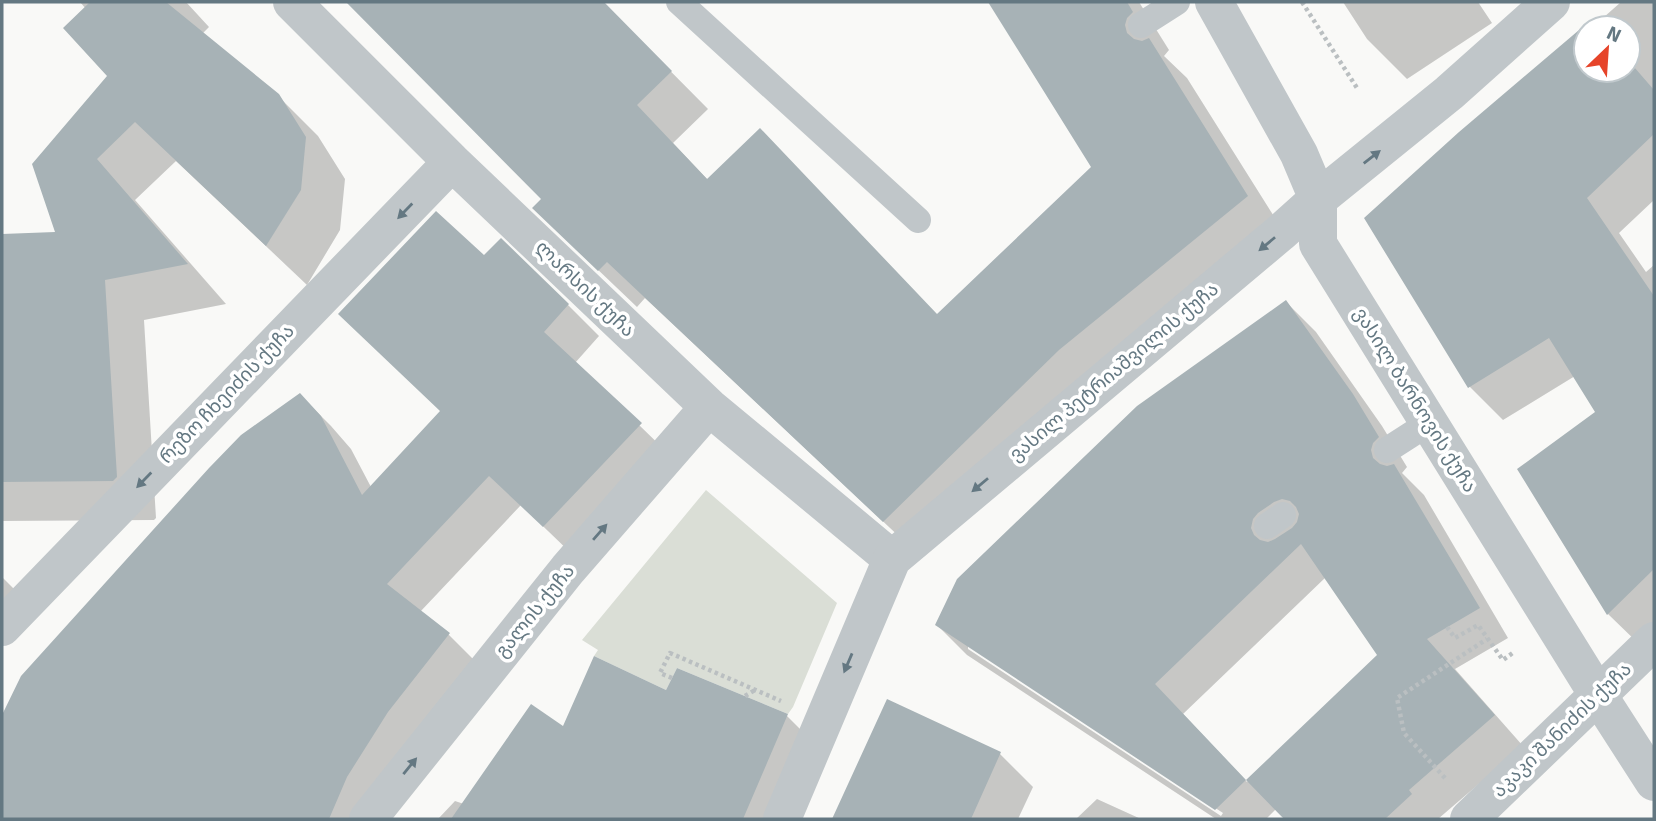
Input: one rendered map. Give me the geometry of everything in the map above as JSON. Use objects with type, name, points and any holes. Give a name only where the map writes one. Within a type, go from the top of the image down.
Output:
[{"type":"street","name":"ლარსის ქუჩა","points":[[292,2],[452,162],[709,407],[892,559]]},
{"type":"street","name":"ვასილ ბარნოვის ქუჩა","points":[[1214,2],[1299,154],[1318,199],[1318,244],[1654,782]]},
{"type":"street","name":"ვასილ პეტრიაშვილის ქუჩა","points":[[782,819],[892,559],[1318,199],[1449,93],[1551,2]]},
{"type":"street","name":"რეზო ჩხეიძის ქუჩა","points":[[2,627],[452,162]]},
{"type":"street","name":"გალის ქუჩა","points":[[368,819],[568,569],[709,407]]},
{"type":"street","name":"აკაკი შანიძის ქუჩა","points":[[1473,815],[1654,641]]},
{"type":"lane","points":[[679,2],[918,220]]},
{"type":"lane","points":[[1141,25],[1177,2]]},
{"type":"lane","points":[[1387,450],[1429,423]]},
{"type":"path","points":[[1302,2],[1357,88]]},
{"type":"path","points":[[1447,627],[1455,638],[1478,625],[1503,660],[1514,652]]},
{"type":"path","points":[[1473,815],[1404,733],[1397,698],[1488,639]]},
{"type":"path","points":[[672,678],[660,673],[670,653],[781,701]]},
{"type":"path","points":[[745,696],[756,689]]},
{"type":"shaded area","points":[[706,490],[837,603],[788,714],[677,668],[666,690],[594,656],[598,650],[582,640]]},
{"type":"building","points":[[90,2],[166,2],[279,94],[306,137],[301,190],[266,246],[135,122],[97,159],[188,264],[105,280],[117,477],[113,481],[2,482],[2,234],[55,232],[32,164],[107,76],[63,28]]},
{"type":"building","points":[[346,2],[604,2],[672,71],[637,105],[707,179],[760,128],[937,314],[1091,167],[988,2],[1127,2],[1133,12],[1125,25],[1127,33],[1142,41],[1149,38],[1248,196],[1059,350],[883,522],[607,262],[598,271],[532,208],[541,199]]},
{"type":"building","points":[[1572,36],[1572,84],[1642,84],[1642,76],[1654,90],[1654,134],[1587,198],[1654,296],[1654,569],[1607,615],[1517,469],[1595,412],[1549,338],[1468,388],[1364,218],[1459,132]]},
{"type":"building","points":[[436,211],[484,255],[501,238],[569,304],[544,332],[642,423],[543,527],[489,476],[387,584],[450,633],[388,712],[347,777],[329,819],[2,819],[2,715],[21,676],[241,435],[300,393],[321,416],[362,495],[440,411],[338,314]]},
{"type":"building","points":[[1286,300],[1353,394],[1379,437],[1371,450],[1373,458],[1387,466],[1394,464],[1480,608],[1427,639],[1495,715],[1409,790],[1412,794],[1385,819],[1284,819],[1246,780],[1215,810],[935,625],[957,579],[1137,406]],"holes":[[[1282,499],[1290,501],[1296,507],[1299,514],[1297,522],[1275,539],[1268,542],[1260,540],[1251,528],[1253,519],[1258,513]],[[1301,544],[1377,655],[1246,780],[1155,684]]]},
{"type":"building","points":[[594,656],[666,690],[677,668],[788,714],[743,819],[451,819],[531,704],[563,726]]},
{"type":"building","points":[[887,699],[1001,752],[971,819],[832,819]]}]
